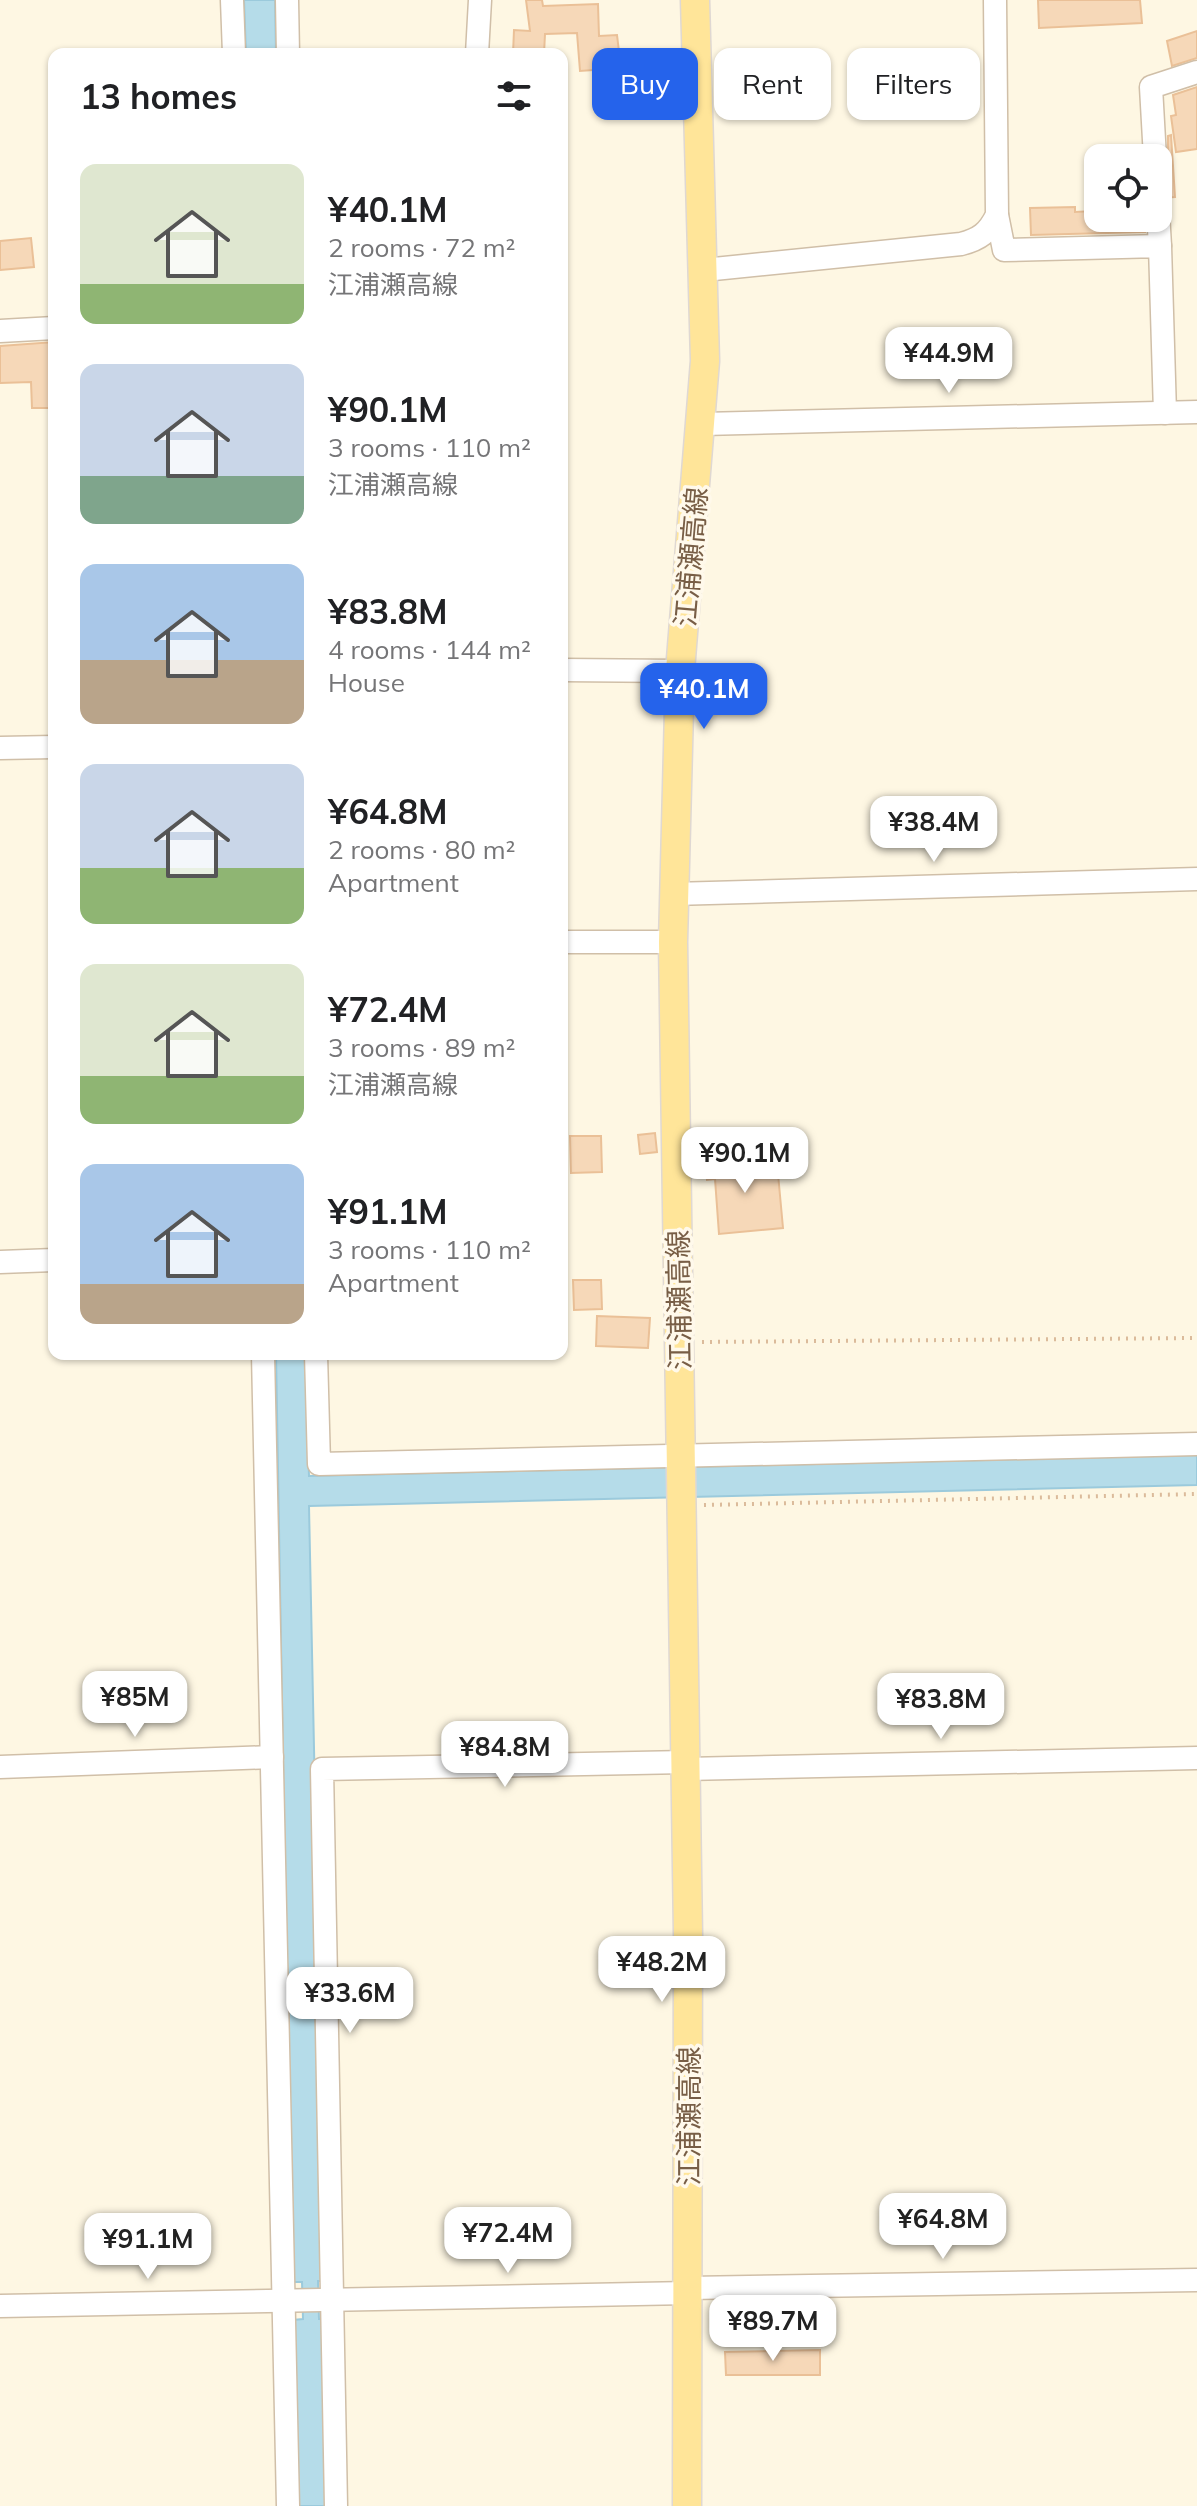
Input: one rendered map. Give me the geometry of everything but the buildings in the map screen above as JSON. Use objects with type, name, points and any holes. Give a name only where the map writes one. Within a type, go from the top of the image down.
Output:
[{"type":"main road","name":"江浦瀬高線","points":[[687,2506],[686,1766],[690,1503],[681,1460],[673,894],[680,671],[703,424],[704,270],[695,0]]},
{"type":"street","points":[[232,0],[234,48]]},
{"type":"street","points":[[287,0],[288,48]]},
{"type":"street","points":[[477,48],[480,0]]},
{"type":"street","points":[[995,0],[997,215],[1004,250],[1160,246]]},
{"type":"street","points":[[1154,144],[1151,87],[1197,72]]},
{"type":"street","points":[[704,270],[961,244],[979,239],[990,230],[997,215]]},
{"type":"street","points":[[1159,232],[1165,413]]},
{"type":"street","points":[[0,331],[48,328]]},
{"type":"street","points":[[703,424],[1197,412]]},
{"type":"street","points":[[568,670],[680,671]]},
{"type":"street","points":[[0,748],[48,747]]},
{"type":"street","points":[[673,894],[1197,879]]},
{"type":"street","points":[[568,942],[673,942]]},
{"type":"street","points":[[0,1262],[48,1260]]},
{"type":"street","points":[[263,1360],[272,1757],[290,2302],[288,2506]]},
{"type":"street","points":[[316,1360],[319,1464],[681,1460],[1197,1444]]},
{"type":"street","points":[[0,1767],[272,1757]]},
{"type":"street","points":[[336,2506],[322,1769],[1197,1758]]},
{"type":"street","points":[[0,2306],[1197,2280]]},
{"type":"path","points":[[695,1341],[1197,1338]]},
{"type":"path","points":[[690,1503],[1197,1494]]},
{"type":"water","points":[[244,0],[275,0],[276,48],[246,48]]},
{"type":"water","points":[[276,1360],[305,1360],[309,1476],[1197,1455],[1197,1485],[309,1506],[325,2281],[318,2281],[319,2319],[326,2319],[328,2506],[299,2506],[293,2320],[303,2319],[302,2282],[292,2282]]}]
